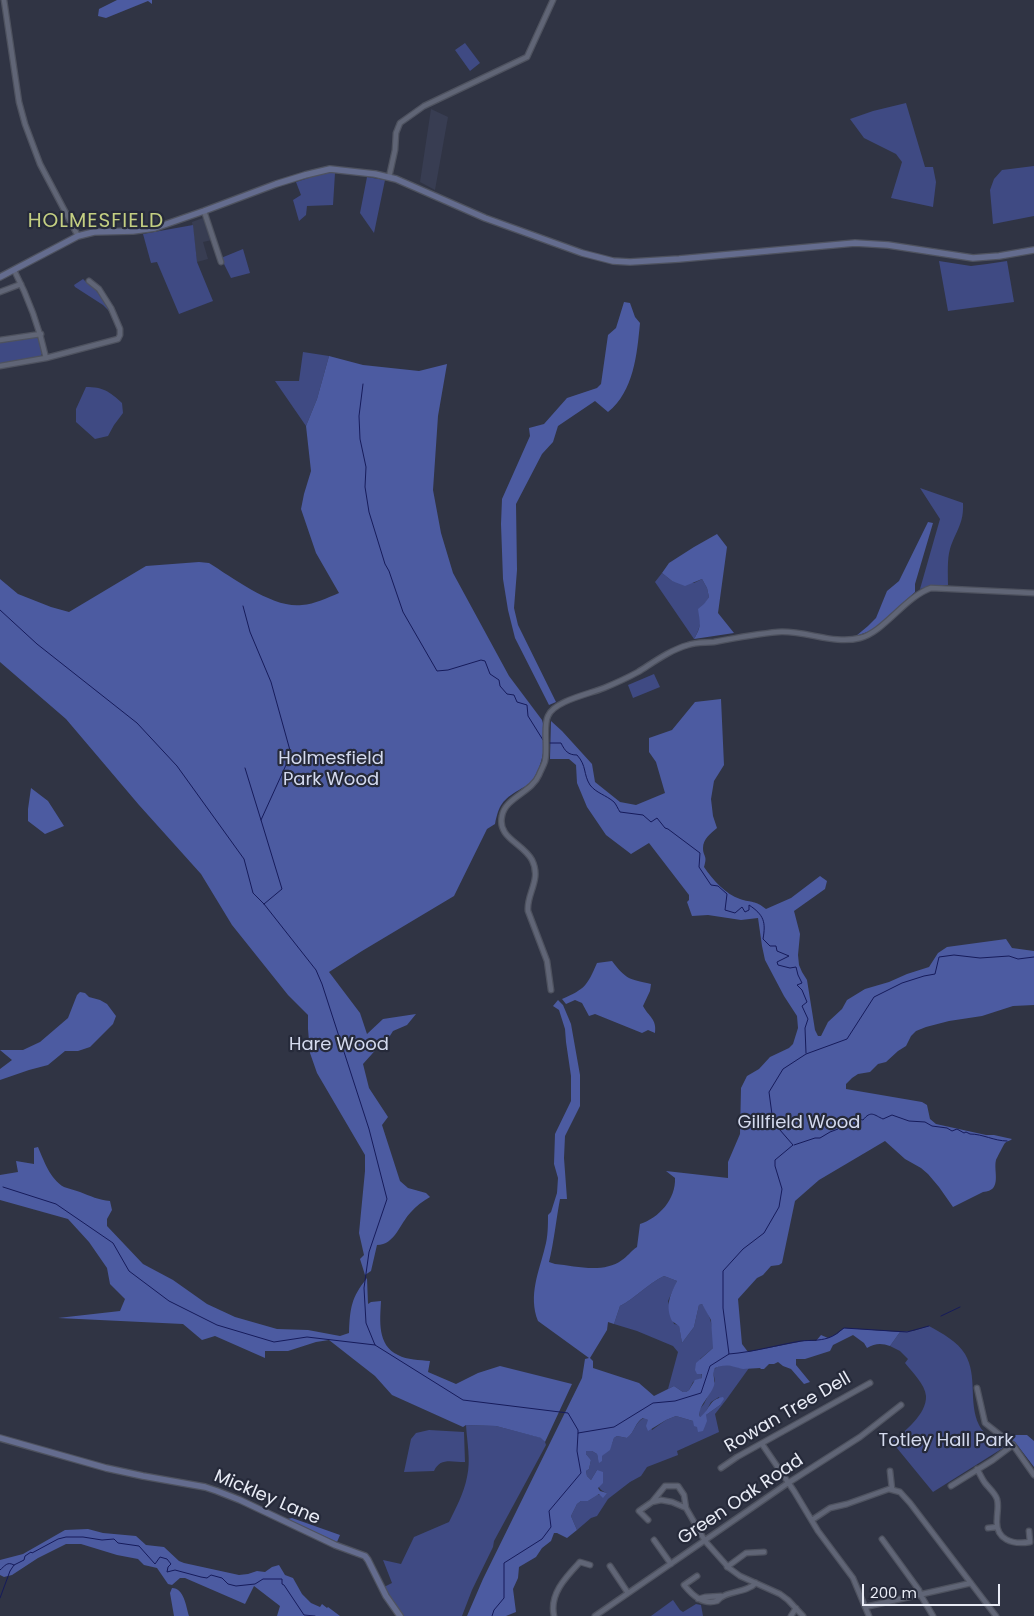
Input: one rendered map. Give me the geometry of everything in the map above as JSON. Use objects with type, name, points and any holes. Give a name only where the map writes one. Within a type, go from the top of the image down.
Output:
[{"type":"main road","points":[[0,277],[78,236],[94,232],[145,230],[320,170],[340,169],[389,177],[496,223],[613,261],[630,262],[679,259],[855,243],[888,245],[973,258],[1034,250]]},
{"type":"main road","name":"Mickley Lane","points":[[0,1438],[106,1468],[205,1487],[240,1500],[335,1545],[365,1556],[386,1596],[400,1616]]},
{"type":"street","points":[[4,0],[25,124],[40,164],[78,236]]},
{"type":"street","points":[[389,177],[395,150],[396,133],[400,122],[424,106],[527,57],[553,0]]},
{"type":"street","points":[[204,211],[221,262]]},
{"type":"street","points":[[14,270],[31,304],[41,334],[46,358]]},
{"type":"street","points":[[0,366],[46,358],[120,337],[120,329],[112,308],[99,288],[89,282]]},
{"type":"street","points":[[0,292],[21,284]]},
{"type":"street","points":[[0,340],[41,334]]},
{"type":"street","points":[[551,990],[547,961],[527,906],[536,872],[523,847],[512,841],[504,831],[502,815],[505,808],[514,798],[535,783],[545,760],[547,717],[557,705],[623,680],[663,656],[689,644],[779,632],[837,639],[860,638],[873,632],[919,594],[931,588],[1034,593]]},
{"type":"street","name":"Rowan Tree Dell","points":[[721,1468],[737,1457],[870,1383]]},
{"type":"street","points":[[977,1388],[985,1423],[1013,1445],[1034,1475]]},
{"type":"street","name":"Green Oak Road","points":[[595,1616],[788,1483],[860,1437],[901,1405]]},
{"type":"street","points":[[762,1444],[818,1531],[853,1578],[869,1616]]},
{"type":"street","points":[[951,1486],[1013,1445]]},
{"type":"street","points":[[977,1469],[983,1480],[997,1497],[999,1509],[997,1519],[1001,1535],[1007,1541],[1018,1544],[1030,1542],[1028,1531]]},
{"type":"street","points":[[890,1470],[892,1489]]},
{"type":"street","points":[[648,1520],[639,1511],[652,1502],[665,1486],[678,1486],[684,1495],[686,1508],[706,1541],[727,1567],[740,1576],[780,1594],[803,1616]]},
{"type":"street","points":[[812,1520],[830,1508],[886,1490],[892,1489],[902,1494],[996,1616]]},
{"type":"street","points":[[652,1502],[668,1501],[686,1508]]},
{"type":"street","points":[[988,1528],[998,1527]]},
{"type":"street","points":[[882,1539],[919,1590],[933,1616]]},
{"type":"street","points":[[654,1540],[671,1564]]},
{"type":"street","points":[[727,1567],[746,1553],[764,1552]]},
{"type":"street","points":[[554,1616],[554,1600],[563,1581],[580,1562],[590,1565]]},
{"type":"street","points":[[610,1566],[628,1593]]},
{"type":"street","points":[[697,1576],[684,1585],[695,1598],[711,1603],[717,1601],[721,1596],[750,1588],[756,1583]]},
{"type":"street","points":[[865,1607],[971,1583]]},
{"type":"street","points":[[791,1616],[796,1608]]},
{"type":"shaded area","points":[[431,109],[448,117],[435,190],[420,182]]},
{"type":"shaded area","points":[[203,218],[212,240],[203,242],[208,259],[197,262],[192,222]]},
{"type":"green space","points":[[117,0],[152,0],[152,4],[148,1],[106,18],[98,16],[99,9]]},
{"type":"green space","points":[[465,43],[480,63],[470,71],[455,50]]},
{"type":"green space","points":[[906,103],[925,167],[933,167],[936,182],[933,207],[891,198],[902,162],[896,154],[864,138],[850,119]]},
{"type":"green space","points":[[1034,166],[1034,216],[993,224],[990,190],[994,179],[1002,170]]},
{"type":"green space","points":[[324,173],[335,173],[333,205],[307,206],[306,215],[299,221],[293,200],[301,195],[296,182]]},
{"type":"green space","points":[[367,177],[385,180],[374,233],[360,213]]},
{"type":"green space","points":[[193,225],[197,262],[213,301],[179,314],[157,262],[151,263],[143,234]]},
{"type":"green space","points":[[243,249],[250,273],[231,278],[221,258]]},
{"type":"green space","points":[[939,261],[971,266],[1007,261],[1014,302],[948,311]]},
{"type":"green space","points":[[83,279],[94,287],[111,313],[103,305],[75,287],[74,285]]},
{"type":"green space","points":[[624,302],[630,303],[635,317],[640,323],[633,371],[624,394],[608,412],[595,401],[558,426],[553,442],[542,454],[516,504],[517,570],[514,608],[518,625],[556,702],[549,705],[515,638],[508,610],[503,579],[502,499],[530,436],[529,428],[544,424],[567,398],[597,388],[601,384],[608,335],[616,328]]},
{"type":"green space","points":[[34,337],[40,339],[42,352],[39,358],[0,365],[0,343]]},
{"type":"green space","points":[[303,352],[329,356],[317,399],[306,426],[275,381],[299,381]]},
{"type":"green space","name":"Holmesfield Park Wood","points":[[329,356],[363,365],[419,371],[447,364],[438,416],[433,490],[441,533],[453,573],[509,676],[542,720],[545,735],[542,760],[536,775],[531,782],[502,804],[495,824],[487,829],[454,896],[329,972],[360,1013],[367,1034],[383,1019],[416,1014],[407,1025],[393,1031],[388,1039],[363,1064],[369,1088],[388,1117],[382,1125],[400,1181],[408,1188],[426,1193],[430,1197],[413,1210],[393,1237],[383,1244],[377,1245],[371,1271],[365,1275],[360,1259],[364,1255],[359,1233],[365,1155],[317,1073],[310,1053],[308,1015],[288,995],[232,925],[201,874],[66,719],[0,662],[0,579],[18,594],[69,612],[146,566],[199,562],[209,563],[254,591],[291,605],[312,603],[339,593],[316,553],[301,509],[311,471],[306,426],[317,399]]},
{"type":"green space","points":[[86,387],[106,391],[122,403],[123,413],[108,436],[95,439],[76,422],[76,409]]},
{"type":"green space","points":[[920,488],[963,503],[963,510],[961,522],[949,553],[948,585],[930,586],[920,589],[940,519]]},
{"type":"green space","points":[[928,522],[933,523],[915,584],[915,592],[873,630],[856,636],[876,618],[887,591],[899,581]]},
{"type":"green space","points":[[717,534],[727,547],[718,613],[734,633],[694,639],[700,624],[698,609],[709,597],[707,588],[702,579],[685,586],[672,581],[662,573],[669,563]]},
{"type":"green space","points":[[662,573],[672,581],[694,583],[702,579],[707,588],[709,597],[703,608],[699,628],[694,639],[655,582]]},
{"type":"green space","points":[[654,674],[660,687],[633,698],[628,685]]},
{"type":"green space","name":"Gillfield Wood","points":[[721,699],[724,765],[714,781],[711,799],[717,828],[708,836],[703,845],[706,860],[704,867],[729,894],[756,903],[766,909],[791,898],[820,876],[827,881],[825,889],[794,911],[800,934],[799,965],[807,980],[815,1030],[818,1036],[821,1036],[828,1022],[842,1009],[847,1000],[865,989],[929,967],[938,953],[947,947],[1006,939],[1012,948],[1034,951],[1034,1005],[1013,1006],[982,1016],[949,1021],[916,1031],[906,1046],[886,1062],[878,1064],[870,1072],[858,1074],[846,1084],[846,1089],[922,1102],[927,1105],[930,1119],[936,1124],[1012,1139],[1005,1143],[996,1160],[996,1180],[993,1188],[953,1207],[928,1174],[905,1159],[885,1141],[819,1180],[795,1201],[782,1263],[771,1266],[738,1299],[742,1344],[748,1352],[804,1341],[816,1341],[821,1335],[828,1338],[844,1328],[900,1332],[890,1346],[879,1344],[867,1348],[864,1343],[853,1335],[833,1345],[830,1351],[805,1359],[796,1359],[796,1365],[810,1382],[804,1384],[791,1369],[778,1362],[769,1364],[764,1369],[743,1369],[727,1366],[715,1368],[714,1385],[700,1410],[700,1417],[712,1402],[718,1398],[723,1397],[724,1399],[720,1405],[706,1415],[707,1421],[703,1431],[698,1432],[693,1421],[676,1416],[648,1431],[646,1426],[648,1420],[643,1418],[627,1438],[617,1436],[614,1438],[610,1450],[602,1456],[602,1461],[599,1463],[597,1454],[592,1451],[586,1451],[591,1460],[589,1469],[586,1471],[587,1476],[591,1480],[597,1470],[603,1472],[603,1483],[598,1488],[600,1491],[607,1493],[603,1498],[599,1494],[588,1501],[581,1501],[577,1504],[571,1516],[577,1530],[567,1538],[554,1533],[551,1541],[542,1548],[536,1557],[519,1567],[518,1578],[513,1589],[516,1612],[506,1616],[467,1616],[483,1579],[582,1378],[585,1359],[589,1358],[538,1321],[534,1302],[534,1293],[547,1239],[548,1215],[551,1212],[557,1193],[558,1178],[554,1164],[555,1134],[571,1101],[571,1076],[565,1029],[559,1010],[553,1006],[558,1000],[563,1005],[571,1024],[580,1075],[580,1106],[565,1136],[564,1158],[567,1199],[560,1199],[549,1262],[580,1267],[598,1268],[615,1264],[624,1259],[637,1247],[640,1224],[660,1212],[673,1193],[675,1178],[666,1171],[728,1178],[728,1162],[740,1134],[741,1088],[747,1076],[759,1069],[770,1057],[789,1048],[793,1044],[798,1028],[797,1016],[765,960],[758,918],[741,920],[708,915],[692,916],[687,902],[689,895],[649,843],[631,854],[606,835],[587,807],[577,783],[576,765],[569,759],[550,759],[551,721],[592,764],[595,782],[620,802],[636,805],[665,793],[656,762],[649,752],[649,738],[672,730],[695,702]],"holes":[[[664,1276],[677,1281],[670,1296],[669,1310],[672,1321],[679,1326],[682,1343],[694,1327],[699,1305],[702,1304],[711,1320],[713,1348],[696,1363],[695,1370],[697,1374],[702,1374],[702,1378],[695,1380],[686,1392],[674,1386],[654,1396],[639,1383],[593,1368],[593,1361],[590,1358],[607,1330],[608,1322],[614,1324],[620,1306]]]},
{"type":"green space","points":[[31,788],[48,801],[64,826],[45,834],[28,821]]},
{"type":"green space","points":[[612,961],[628,977],[651,984],[643,1006],[654,1021],[655,1033],[648,1030],[642,1033],[595,1014],[589,1016],[582,1003],[575,1000],[566,1004],[562,999],[584,986],[591,977],[597,963]]},
{"type":"green space","points":[[80,992],[107,1004],[116,1016],[113,1024],[90,1047],[78,1051],[65,1051],[48,1065],[0,1080],[0,1069],[12,1060],[0,1050],[23,1050],[40,1042],[68,1018]]},
{"type":"green space","points":[[38,1147],[48,1169],[59,1184],[95,1198],[110,1201],[112,1210],[107,1219],[107,1226],[143,1264],[173,1280],[207,1304],[235,1317],[277,1329],[308,1330],[340,1336],[349,1333],[352,1304],[367,1278],[368,1304],[381,1301],[381,1332],[386,1345],[391,1351],[402,1357],[430,1361],[428,1372],[456,1384],[478,1373],[500,1366],[572,1384],[545,1442],[541,1438],[496,1426],[466,1425],[463,1427],[392,1395],[375,1376],[329,1340],[288,1351],[265,1351],[265,1358],[215,1336],[202,1340],[183,1324],[58,1318],[120,1311],[125,1299],[110,1284],[107,1268],[89,1242],[68,1219],[0,1200],[0,1175],[18,1172],[16,1161],[34,1164],[34,1148]]},
{"type":"green space","points":[[664,1276],[677,1281],[668,1301],[674,1324],[679,1325],[682,1343],[694,1327],[699,1305],[702,1304],[712,1325],[713,1348],[700,1359],[702,1378],[693,1382],[686,1392],[674,1386],[668,1389],[678,1352],[673,1346],[614,1324],[620,1306]]},
{"type":"green space","name":"Totley Hall Park","points":[[929,1326],[954,1342],[965,1354],[971,1371],[974,1407],[979,1425],[983,1431],[1002,1445],[1003,1448],[933,1492],[892,1442],[919,1416],[926,1396],[921,1383],[905,1363],[908,1359],[900,1351],[890,1346],[900,1332],[913,1331]]},
{"type":"green space","points":[[729,1365],[749,1368],[715,1414],[719,1432],[677,1451],[678,1455],[647,1467],[641,1476],[608,1499],[597,1516],[591,1518],[577,1530],[571,1516],[577,1504],[581,1501],[588,1501],[597,1495],[607,1493],[599,1487],[597,1470],[591,1480],[587,1476],[586,1471],[589,1469],[591,1460],[586,1451],[592,1451],[597,1454],[598,1458],[612,1445],[614,1438],[617,1436],[627,1438],[644,1418],[648,1420],[652,1430],[666,1420],[676,1416],[693,1421],[706,1415],[720,1405],[719,1397],[711,1402],[704,1415],[700,1417],[699,1410],[715,1381],[713,1371],[718,1366]]},
{"type":"green space","points":[[466,1425],[496,1426],[542,1438],[546,1445],[494,1541],[462,1616],[403,1616],[384,1587],[392,1583],[383,1560],[401,1564],[414,1537],[449,1522],[466,1483],[469,1458]]},
{"type":"green space","points":[[429,1430],[464,1432],[465,1462],[443,1462],[434,1471],[404,1472],[411,1439],[416,1433]]},
{"type":"green space","points":[[1015,1435],[1027,1435],[1034,1441],[1034,1467],[1015,1442],[1008,1438]]},
{"type":"green space","points":[[292,1518],[340,1535],[337,1542],[287,1519]]},
{"type":"green space","points":[[88,1529],[103,1533],[136,1536],[146,1545],[164,1547],[179,1561],[184,1563],[239,1575],[257,1571],[265,1572],[279,1565],[285,1575],[293,1578],[302,1594],[311,1603],[320,1607],[322,1604],[340,1616],[277,1616],[280,1606],[254,1586],[245,1604],[185,1578],[180,1578],[172,1585],[168,1584],[157,1568],[144,1565],[138,1559],[81,1544],[66,1544],[38,1558],[12,1575],[4,1577],[0,1575],[0,1560],[23,1554],[65,1530]]},
{"type":"green space","points":[[172,1588],[182,1594],[189,1616],[174,1616],[170,1593]]},
{"type":"green space","points":[[673,1600],[683,1612],[696,1604],[701,1605],[703,1616],[651,1616]]},
{"type":"waterway","points":[[363,384],[359,416],[360,439],[366,467],[365,487],[369,512],[385,564],[403,612],[437,671],[448,670],[481,660],[485,661],[490,674],[499,680],[500,686],[507,694],[514,695],[517,702],[527,705],[528,716],[543,740]]},
{"type":"waterway","points":[[243,606],[250,632],[271,682],[291,754],[261,820],[282,889],[264,904]]},
{"type":"waterway","points":[[0,610],[37,644],[137,723],[177,766],[244,859],[253,893],[264,904],[316,970],[369,1129],[387,1199],[369,1252],[364,1288],[366,1323],[375,1345],[463,1400],[568,1413],[578,1433]]},
{"type":"waterway","points":[[548,743],[561,743],[567,752],[577,755],[590,785],[614,802],[620,812],[643,815],[651,822],[657,818],[665,828],[700,853],[699,867],[711,885],[718,886],[727,894],[725,910],[735,913],[742,907],[745,912],[749,910],[749,905],[758,912],[764,923],[763,939],[770,946],[776,946],[777,951],[789,956],[777,962],[778,965],[790,968],[796,967],[802,983],[797,985],[802,990],[807,1002],[802,1006],[808,1019],[805,1028],[806,1053]]},
{"type":"waterway","points":[[245,768],[261,820]]},
{"type":"waterway","points":[[492,1616],[494,1610],[504,1598],[504,1563],[542,1539],[551,1527],[549,1511],[581,1473],[577,1451],[578,1433],[614,1427],[653,1403],[675,1401],[701,1393],[710,1366],[729,1354],[723,1308],[723,1271],[743,1249],[764,1233],[779,1207],[782,1189],[775,1160],[793,1145],[773,1122],[769,1092],[783,1069],[806,1054],[847,1039],[874,997],[902,983],[935,974],[939,957],[954,955],[980,958],[1009,956],[1018,959],[1034,957]]},
{"type":"waterway","points":[[794,1145],[820,1138],[838,1129],[848,1121],[852,1122],[854,1119],[863,1120],[870,1114],[883,1119],[892,1115],[909,1121],[925,1122],[932,1126],[947,1128],[952,1131],[957,1129],[964,1133],[1007,1141]]},
{"type":"waterway","points":[[3,1187],[56,1204],[113,1243],[129,1271],[169,1301],[217,1325],[274,1342],[307,1337],[375,1345]]},
{"type":"waterway","points":[[941,1316],[960,1307]]},
{"type":"waterway","points":[[729,1354],[801,1341],[825,1339],[844,1328],[907,1332],[929,1326]]},
{"type":"waterway","points":[[0,1598],[10,1571],[14,1565],[24,1560],[25,1556],[58,1539],[83,1537],[102,1540],[114,1539],[118,1543],[139,1546],[155,1564],[160,1557],[167,1559],[171,1564],[167,1572],[175,1570],[207,1578],[211,1575],[222,1578],[228,1584],[236,1586],[255,1584],[263,1579],[282,1579],[282,1584],[304,1615],[315,1616]]},
{"type":"waterway","points":[[0,1570],[8,1564],[14,1565]]},
{"type":"district","name":"HOLMESFIELD","points":[[96,222]]},
{"type":"park label","name":"Hare Wood","points":[[339,1045]]}]
